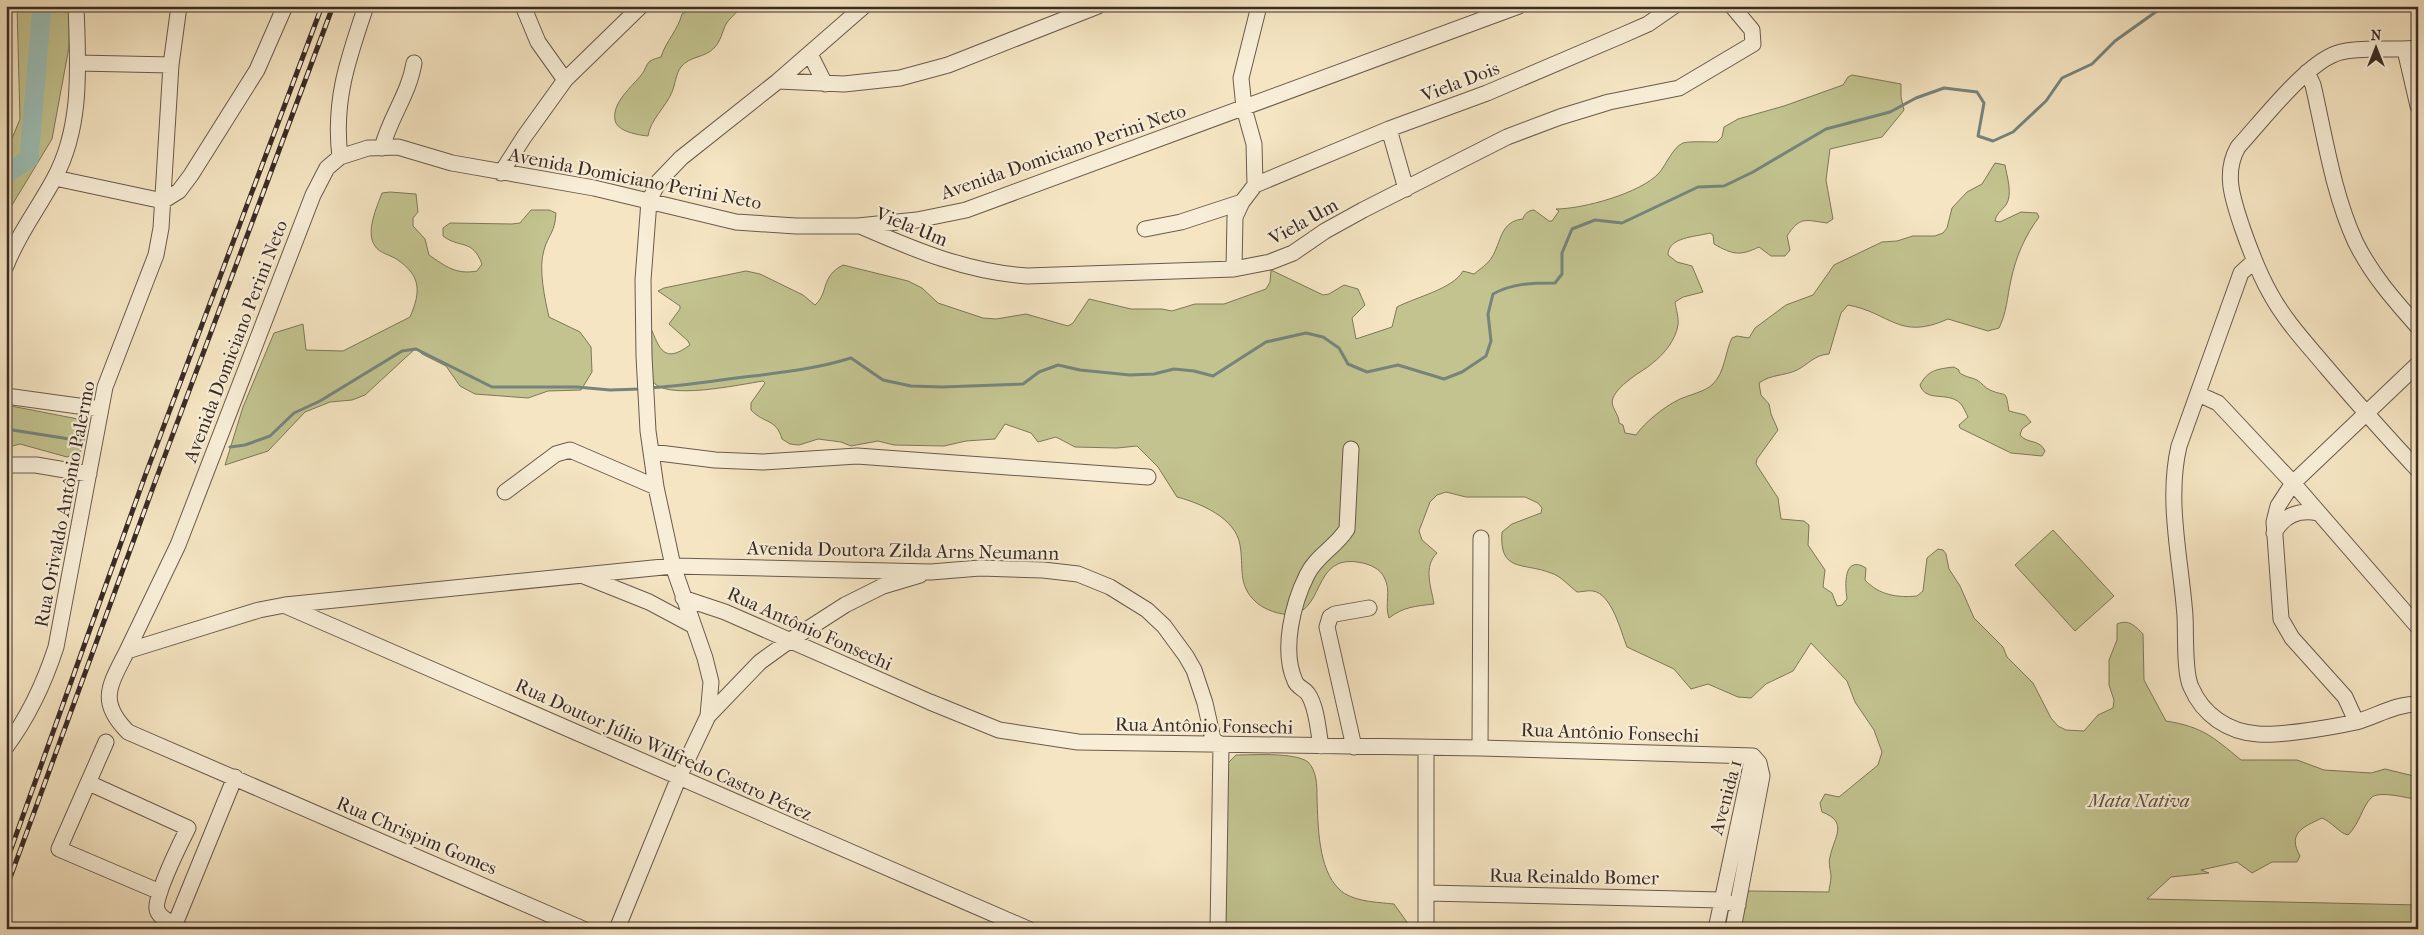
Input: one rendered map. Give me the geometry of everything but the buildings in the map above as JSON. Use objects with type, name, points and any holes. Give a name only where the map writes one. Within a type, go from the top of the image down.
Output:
[{"type":"street","points":[[6,266],[21,232],[55,178],[74,120],[78,63],[76,6]]},
{"type":"street","name":"Rua Orivaldo Antônio Palermo","points":[[29,714],[44,684],[56,646],[105,387],[156,255],[163,201],[171,65],[179,6]]},
{"type":"street","points":[[55,178],[163,201],[179,191],[257,70],[285,6]]},
{"type":"street","points":[[340,157],[337,131],[342,79],[366,6]]},
{"type":"street","points":[[524,6],[538,42],[565,80]]},
{"type":"street","points":[[502,173],[524,137],[565,80],[641,6]]},
{"type":"street","points":[[708,716],[711,682],[673,566],[656,487],[651,452],[644,376],[643,280],[649,201],[659,181],[681,158],[778,81],[864,6]]},
{"type":"street","points":[[778,81],[824,84],[874,82],[900,78],[948,65],[1098,6]]},
{"type":"street","points":[[1234,269],[1235,217],[1242,202],[1256,185],[1254,144],[1244,108],[1241,78],[1259,6]]},
{"type":"street","name":"Avenida Domiciano Perini Neto","points":[[127,651],[178,545],[316,187],[326,168],[340,157],[368,148],[398,147],[452,163],[594,188],[736,222],[796,226],[858,226],[918,220],[966,210],[1519,6]]},
{"type":"street","name":"Viela Dois","points":[[1256,185],[1389,128],[1487,93],[1640,28],[1674,6]]},
{"type":"street","name":"Viela Um","points":[[858,226],[947,262],[1004,274],[1027,276],[1234,269],[1270,262],[1293,253],[1324,231],[1508,137],[1560,117],[1609,102],[1679,88],[1753,44],[1752,30],[1732,6]]},
{"type":"street","points":[[2418,106],[2411,49],[2344,51],[2322,59],[2307,72],[2238,147],[2233,158],[2230,174],[2233,202],[2254,262],[2270,293],[2289,322],[2418,470]]},
{"type":"street","points":[[810,54],[824,84]]},
{"type":"street","points":[[78,63],[171,65]]},
{"type":"street","points":[[382,148],[390,120],[410,84],[414,63]]},
{"type":"street","points":[[2307,72],[2313,86],[2341,203],[2355,241],[2382,286],[2418,327]]},
{"type":"street","points":[[1389,128],[1406,188]]},
{"type":"street","points":[[1145,229],[1180,222],[1242,202]]},
{"type":"street","points":[[2254,262],[2241,274],[2179,446],[2173,485],[2191,689],[2215,720],[2250,734],[2260,735],[2356,722],[2396,707],[2418,704]]},
{"type":"street","points":[[2356,722],[2345,697],[2285,627],[2281,619],[2274,533],[2278,506],[2293,483],[2418,364]]},
{"type":"street","points":[[2198,394],[2218,403],[2293,483],[2418,627]]},
{"type":"street","points":[[6,396],[100,409]]},
{"type":"street","points":[[1321,746],[1309,695],[1295,683],[1290,665],[1290,622],[1294,603],[1307,574],[1316,561],[1341,538],[1346,529],[1351,449]]},
{"type":"street","points":[[505,492],[556,454],[570,450],[656,487]]},
{"type":"street","points":[[651,452],[715,460],[763,462],[857,456],[1148,477]]},
{"type":"street","points":[[6,465],[36,465],[89,474]]},
{"type":"street","points":[[2274,533],[2289,516],[2303,511],[2318,513]]},
{"type":"street","points":[[1480,748],[1481,538]]},
{"type":"street","name":"Avenida Doutora Zilda Arns Neumann","points":[[127,651],[259,610],[581,574],[673,566],[930,572],[980,568],[1043,570],[1078,574],[1110,587],[1147,610],[1164,626],[1186,656],[1205,703],[1213,739],[1221,746]]},
{"type":"street","points":[[617,929],[679,777],[708,716],[760,662],[789,641],[852,601],[883,586],[930,572]]},
{"type":"street","name":"Avenida Doutora Zilda Arns Neumann","points":[[581,574],[649,602],[694,626]]},
{"type":"street","name":"Rua Antônio Fonsechi","points":[[683,598],[725,612],[999,730],[1078,742],[1221,746],[1480,748],[1753,756]]},
{"type":"street","points":[[334,601],[334,626]]},
{"type":"street","name":"Rua Doutor Júlio Wilfredo Castro Pérez","points":[[285,606],[1028,929]]},
{"type":"street","points":[[1354,747],[1327,627],[1330,617],[1335,614],[1369,608]]},
{"type":"street","points":[[89,783],[188,828],[160,892],[157,910],[174,927],[235,777],[142,740],[128,732],[116,720],[109,707],[108,693],[110,684],[127,651]]},
{"type":"street","points":[[6,732],[29,714]]},
{"type":"street","points":[[6,747],[29,714]]},
{"type":"street","points":[[106,742],[59,849],[160,892]]},
{"type":"street","points":[[1218,929],[1221,746]]},
{"type":"street","points":[[1426,748],[1426,929]]},
{"type":"street","name":"Avenida 1","points":[[1716,929],[1753,756]]},
{"type":"street","name":"Avenida 1","points":[[1733,929],[1762,776],[1759,763],[1753,756]]},
{"type":"street","name":"Rua Chrispim Gomes","points":[[235,777],[583,929]]},
{"type":"street","name":"Rua Reinaldo Bomer","points":[[1427,892],[1721,900],[1738,905]]},
{"type":"green space","points":[[17,6],[70,6],[69,47],[52,139],[6,215],[6,153],[20,119]]},
{"type":"green space","points":[[697,6],[737,6],[739,10],[726,24],[714,48],[706,54],[684,63],[681,67],[672,92],[652,124],[648,136],[624,130],[615,120],[615,113],[620,101],[643,73],[649,62],[661,57],[682,14]]},
{"type":"green space","name":"Mata Nativa","points":[[1852,75],[1901,84],[1904,110],[1882,137],[1830,149],[1826,180],[1833,219],[1827,223],[1804,221],[1796,225],[1787,236],[1790,250],[1785,256],[1771,256],[1759,247],[1747,252],[1732,252],[1714,244],[1713,235],[1710,233],[1683,239],[1672,245],[1668,255],[1677,262],[1692,266],[1703,292],[1683,297],[1675,302],[1678,325],[1668,347],[1663,354],[1627,382],[1615,394],[1612,404],[1625,433],[1636,435],[1650,420],[1667,407],[1678,400],[1710,387],[1720,374],[1732,338],[1737,336],[1749,338],[1755,328],[1786,305],[1813,295],[1834,265],[1882,242],[1897,241],[1913,236],[1935,236],[1943,233],[1947,228],[1952,208],[1967,192],[1982,184],[1995,163],[2005,165],[2009,196],[2006,205],[1995,221],[2000,222],[2021,212],[2037,213],[2039,217],[2029,231],[2018,255],[1999,328],[1988,331],[1948,319],[1931,325],[1906,326],[1848,305],[1841,313],[1829,354],[1815,358],[1792,372],[1768,378],[1759,383],[1761,395],[1769,404],[1778,430],[1757,459],[1756,464],[1778,498],[1781,519],[1804,521],[1809,525],[1808,545],[1825,570],[1823,587],[1832,593],[1837,606],[1842,605],[1847,599],[1847,573],[1853,565],[1866,568],[1865,580],[1882,592],[1895,596],[1917,596],[1923,591],[1927,558],[1938,549],[1943,550],[1946,554],[1949,569],[1960,586],[1974,618],[2003,647],[2007,657],[2033,683],[2051,718],[2058,726],[2066,730],[2084,731],[2098,715],[2113,708],[2114,700],[2109,685],[2109,660],[2117,640],[2117,624],[2125,622],[2134,626],[2143,634],[2144,680],[2166,721],[2189,726],[2207,734],[2241,760],[2297,760],[2324,770],[2371,773],[2385,769],[2418,777],[2418,800],[2393,795],[2380,795],[2371,798],[2348,835],[2322,818],[2303,828],[2296,836],[2296,848],[2300,856],[2297,862],[2272,862],[2252,873],[2237,862],[2201,870],[2209,873],[2171,877],[2147,899],[2418,905],[2418,929],[1739,929],[1747,891],[1829,892],[1831,877],[1829,859],[1838,831],[1835,820],[1822,812],[1820,803],[1825,794],[1839,797],[1878,765],[1882,752],[1874,730],[1855,702],[1847,681],[1811,643],[1793,671],[1766,684],[1751,698],[1738,697],[1708,684],[1691,689],[1674,669],[1627,647],[1611,606],[1600,594],[1593,591],[1577,592],[1555,574],[1515,564],[1504,554],[1502,532],[1512,524],[1541,513],[1542,508],[1538,503],[1525,497],[1466,497],[1446,492],[1437,495],[1430,502],[1419,531],[1422,540],[1437,553],[1430,564],[1429,571],[1434,604],[1405,609],[1389,618],[1387,608],[1388,592],[1382,574],[1375,568],[1363,563],[1346,562],[1334,566],[1325,575],[1307,607],[1297,613],[1276,613],[1259,604],[1250,596],[1246,589],[1242,575],[1240,545],[1232,527],[1216,513],[1196,503],[1177,497],[1158,467],[1137,446],[1117,448],[1075,447],[1056,437],[1038,442],[1031,433],[1005,424],[995,439],[966,441],[944,446],[894,445],[878,441],[851,446],[841,442],[818,439],[799,445],[790,444],[782,439],[773,424],[751,410],[751,403],[765,383],[763,381],[721,388],[686,391],[671,390],[659,386],[652,380],[650,375],[650,326],[660,348],[664,352],[674,353],[690,345],[669,324],[680,309],[680,306],[658,291],[664,288],[746,271],[760,274],[803,295],[815,305],[831,275],[843,265],[908,281],[922,288],[938,303],[983,318],[996,319],[1026,314],[1068,326],[1073,323],[1089,299],[1131,309],[1162,309],[1172,311],[1195,304],[1224,304],[1266,289],[1270,282],[1271,270],[1323,295],[1329,294],[1344,285],[1358,289],[1365,305],[1352,318],[1356,339],[1392,327],[1397,307],[1443,288],[1463,271],[1474,274],[1490,260],[1505,228],[1515,221],[1523,219],[1524,215],[1529,212],[1534,210],[1549,221],[1552,221],[1559,211],[1556,209],[1596,203],[1626,193],[1651,180],[1659,173],[1679,145],[1694,142],[1717,142],[1722,137],[1724,127],[1738,119],[1784,106],[1843,85],[1848,77]]},
{"type":"green space","points":[[382,193],[416,194],[418,212],[413,218],[413,226],[425,239],[429,255],[446,266],[463,272],[477,271],[482,264],[474,250],[470,247],[443,236],[443,228],[450,223],[512,224],[520,223],[531,210],[549,210],[556,213],[553,230],[542,257],[543,284],[547,310],[549,317],[580,332],[591,347],[592,372],[581,390],[548,391],[528,398],[475,394],[460,386],[446,366],[422,354],[416,348],[365,395],[352,400],[330,402],[305,412],[268,451],[225,465],[243,407],[274,333],[303,324],[306,350],[343,351],[410,317],[416,300],[417,285],[415,278],[406,266],[375,246],[371,234],[375,212]]},
{"type":"green space","points":[[1954,367],[1961,374],[1977,380],[1988,389],[2004,394],[2009,411],[2025,415],[2031,422],[2022,429],[2020,435],[2026,440],[2043,447],[2045,451],[2042,456],[2011,453],[1960,428],[1959,425],[1968,417],[1960,403],[1949,398],[1927,394],[1920,385],[1930,373]]},
{"type":"green space","points":[[6,405],[83,420],[86,433],[81,451],[67,457],[20,444],[6,448]]},
{"type":"green space","points":[[2053,530],[2114,596],[2075,631],[2015,565]]},
{"type":"green space","points":[[1236,755],[1284,755],[1308,762],[1316,779],[1320,846],[1332,880],[1339,889],[1351,897],[1365,901],[1394,904],[1409,925],[1409,929],[1224,929],[1227,764]]},
{"type":"waterway","points":[[6,174],[29,159],[42,6]]},
{"type":"waterway","points":[[649,388],[790,371],[851,358],[883,380],[911,386],[942,387],[1023,384],[1039,372],[1058,365],[1080,370],[1130,375],[1154,374],[1174,369],[1194,371],[1213,376],[1266,342],[1306,333],[1323,337],[1339,348],[1348,364],[1367,372],[1398,365],[1444,379],[1462,372],[1486,356],[1491,341],[1488,314],[1493,294],[1515,286],[1555,283],[1562,274],[1562,253],[1572,229],[1595,220],[1622,223],[1698,187],[1724,186],[1753,172],[1826,129],[1890,112],[1916,98],[1944,88],[1977,92],[1984,103],[1978,136],[1993,141],[2013,132],[2046,101],[2062,78],[2092,64],[2115,41],[2164,6]]},
{"type":"waterway","points":[[230,447],[245,445],[270,436],[294,413],[320,401],[402,351],[416,349],[492,387],[641,389]]},
{"type":"waterway","points":[[6,429],[82,441]]},
{"type":"railway","points":[[6,863],[145,476],[322,6]]},
{"type":"railway","points":[[6,889],[155,482],[333,6]]}]
